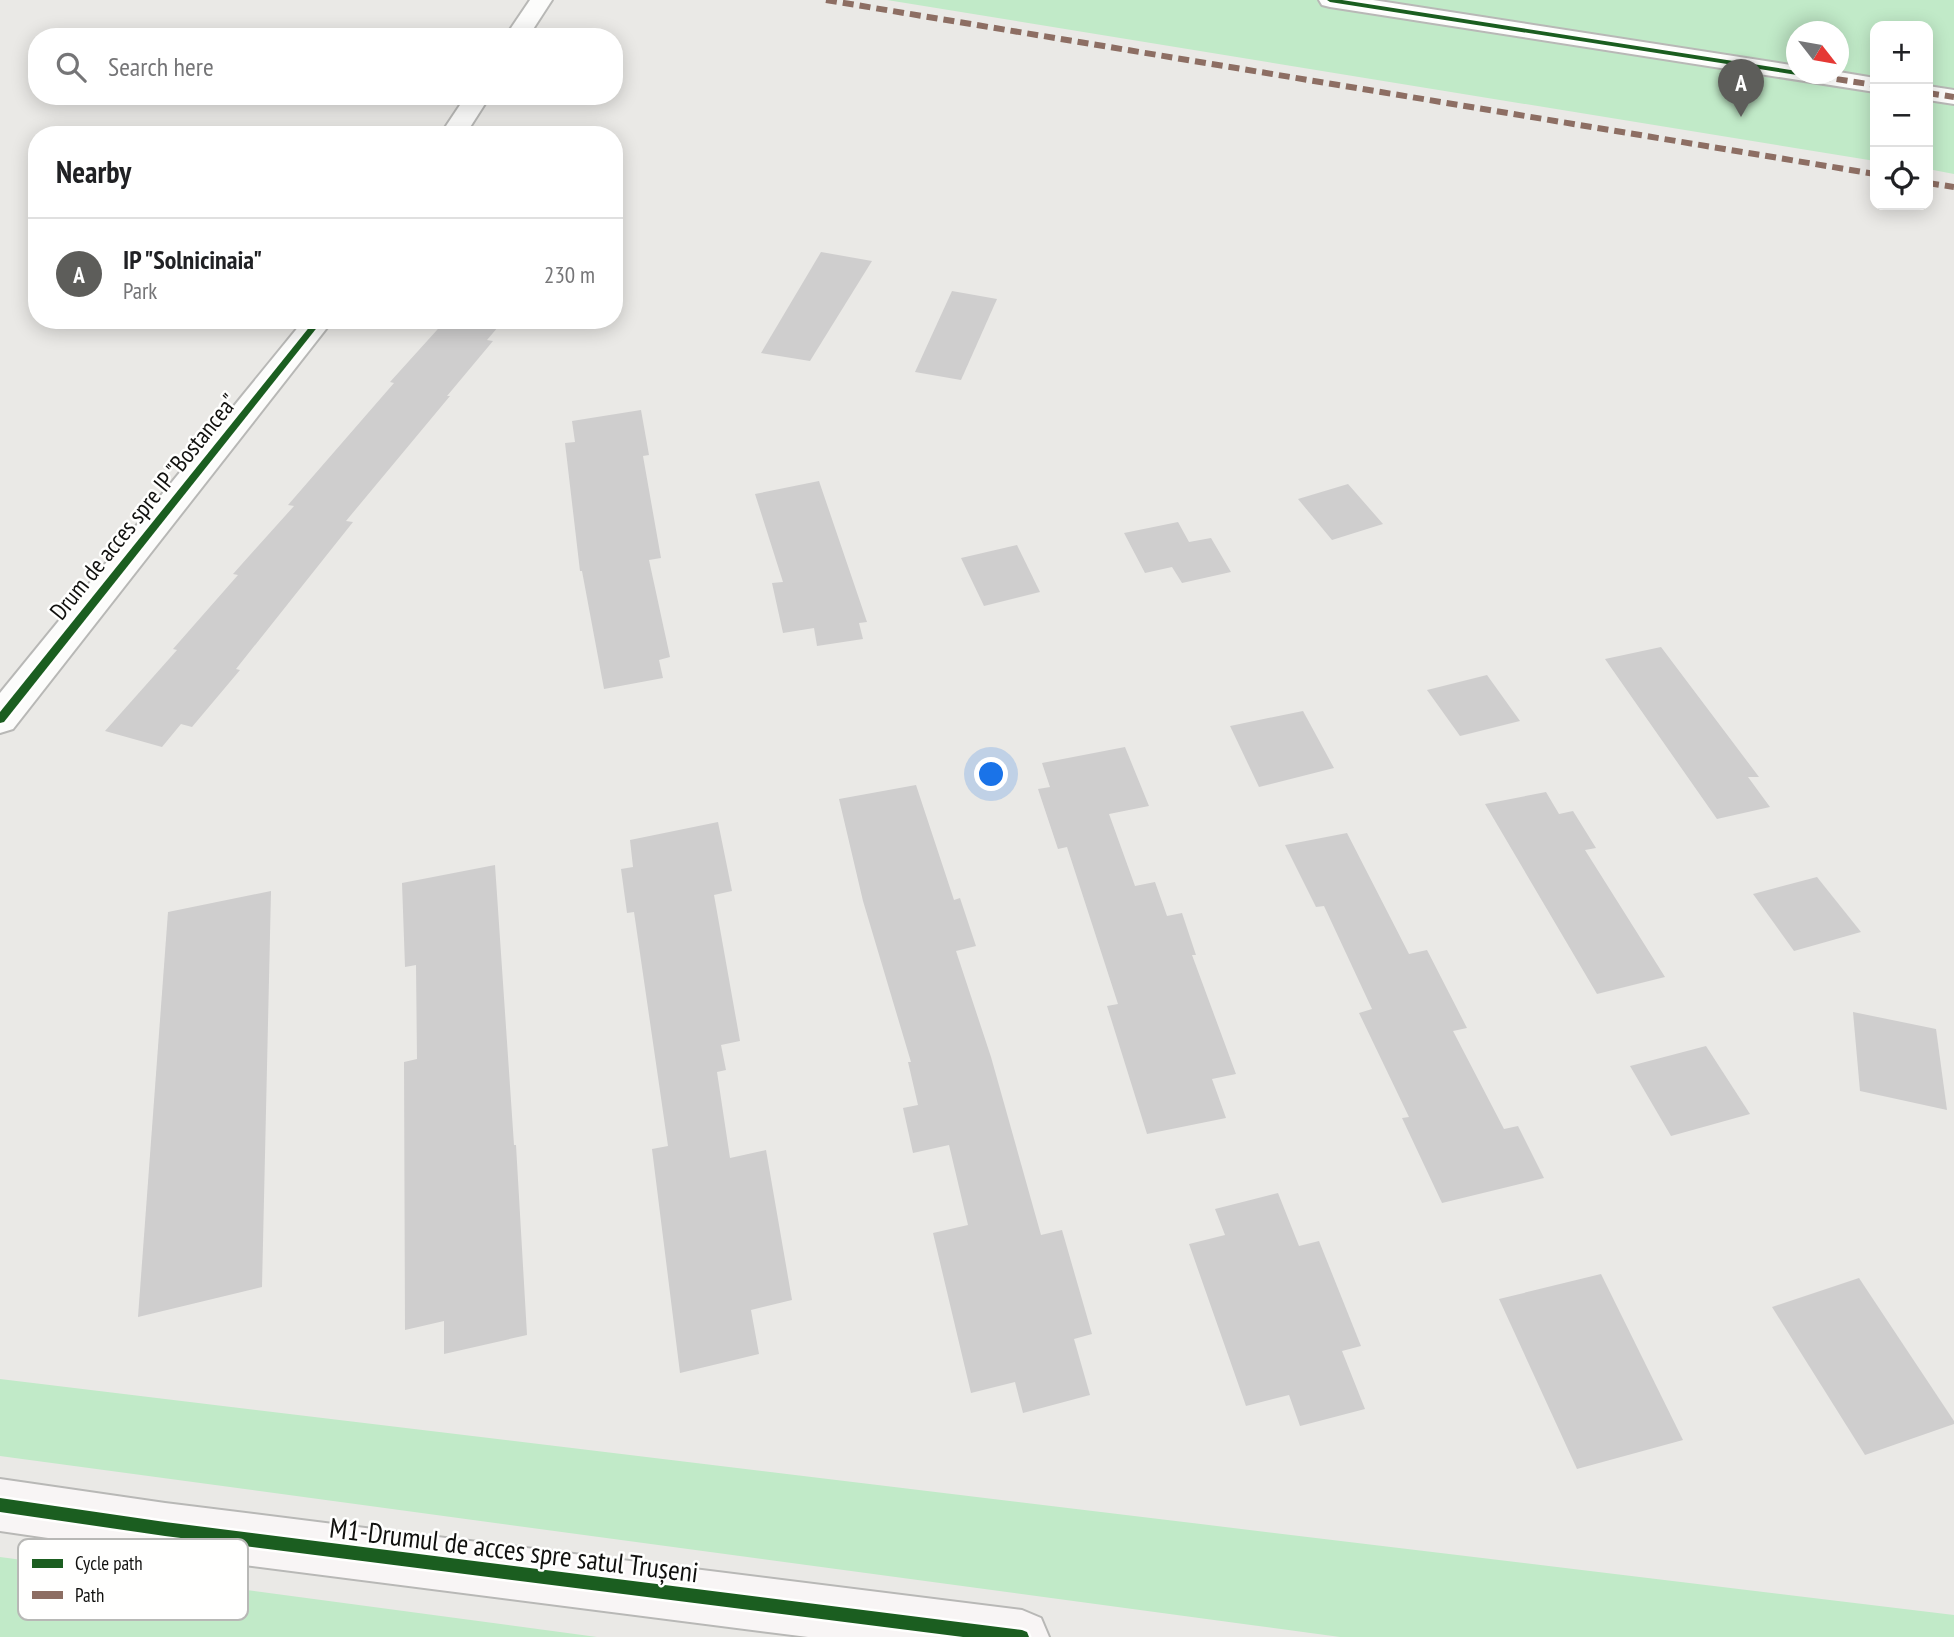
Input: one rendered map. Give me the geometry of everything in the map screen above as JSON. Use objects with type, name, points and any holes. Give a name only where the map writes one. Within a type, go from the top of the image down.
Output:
[{"type":"street","points":[[522,28],[541,0]]},
{"type":"street","points":[[1330,0],[1786,70]]},
{"type":"street","points":[[1849,81],[1870,84]]},
{"type":"street","points":[[1933,94],[1954,97]]},
{"type":"street","points":[[458,126],[472,105]]},
{"type":"street","name":"Drum de acces spre IP \"Bostancea\"","points":[[0,719],[312,329]]},
{"type":"street","name":"M1-Drumul de acces spre satul Trușeni","points":[[0,1505],[244,1539]]},
{"type":"street","name":"M1-Drumul de acces spre satul Trușeni","points":[[248,1539],[1022,1637]]},
{"type":"green space","points":[[887,0],[1954,0],[1954,174],[1933,170],[1933,21],[1870,21],[1870,160]]},
{"type":"green space","points":[[0,1379],[1954,1615],[1954,1637],[1340,1637],[0,1456]]},
{"type":"green space","points":[[0,1557],[18,1559],[18,1620],[248,1620],[248,1590],[597,1637],[0,1637]]},
{"type":"building","points":[[821,252],[872,261],[810,361],[761,353]]},
{"type":"building","points":[[952,291],[997,299],[961,380],[915,372]]},
{"type":"building","points":[[438,329],[496,329],[487,340],[493,341],[346,521],[353,522],[236,669],[240,670],[192,727],[181,724],[162,747],[105,731],[177,650],[173,649],[238,575],[233,574],[294,506],[288,505],[394,383],[390,382]]},
{"type":"building","points":[[641,410],[649,455],[643,456],[661,558],[649,560],[670,657],[659,660],[663,678],[604,689],[580,571],[565,443],[575,442],[572,421]]},
{"type":"building","points":[[819,481],[867,622],[859,623],[863,639],[817,646],[814,628],[783,633],[772,583],[783,582],[755,494]]},
{"type":"building","points":[[1348,484],[1383,524],[1332,540],[1298,499]]},
{"type":"building","points":[[1178,522],[1189,542],[1211,538],[1231,572],[1182,583],[1172,567],[1145,573],[1124,533]]},
{"type":"building","points":[[1017,545],[1040,592],[984,606],[961,558]]},
{"type":"building","points":[[1661,647],[1759,777],[1748,777],[1770,807],[1717,819],[1605,659]]},
{"type":"building","points":[[1487,675],[1520,721],[1460,736],[1427,690]]},
{"type":"building","points":[[1303,711],[1334,768],[1259,787],[1230,726]]},
{"type":"building","points":[[1125,747],[1149,806],[1109,814],[1135,886],[1155,882],[1167,916],[1182,913],[1196,955],[1192,955],[1236,1074],[1212,1079],[1226,1118],[1147,1134],[1107,1006],[1118,1004],[1067,847],[1058,849],[1038,789],[1050,787],[1042,763]]},
{"type":"building","points":[[916,785],[954,900],[960,898],[976,946],[956,951],[991,1057],[1041,1235],[1062,1230],[1092,1334],[1074,1339],[1090,1395],[1023,1413],[1015,1382],[971,1393],[933,1233],[968,1225],[949,1145],[913,1153],[903,1108],[918,1105],[908,1062],[911,1062],[863,901],[839,799]]},
{"type":"building","points":[[1546,792],[1559,814],[1573,811],[1596,848],[1585,850],[1665,977],[1597,994],[1485,804]]},
{"type":"building","points":[[718,822],[732,891],[714,895],[740,1041],[721,1045],[726,1070],[717,1072],[730,1158],[766,1150],[792,1300],[751,1310],[759,1354],[680,1373],[652,1149],[668,1146],[634,912],[627,913],[621,869],[633,867],[630,840]]},
{"type":"building","points":[[1347,833],[1409,954],[1427,950],[1467,1028],[1453,1031],[1504,1129],[1518,1126],[1544,1178],[1442,1203],[1402,1118],[1409,1117],[1359,1013],[1372,1009],[1324,906],[1316,907],[1285,845]]},
{"type":"building","points":[[495,865],[527,1335],[444,1354],[444,1321],[405,1330],[404,1062],[417,1059],[416,965],[405,967],[402,883]]},
{"type":"building","points":[[1817,877],[1861,932],[1794,951],[1753,894]]},
{"type":"building","points":[[271,891],[262,1287],[138,1317],[168,912]]},
{"type":"building","points":[[1853,1012],[1936,1029],[1947,1110],[1860,1091]]},
{"type":"building","points":[[1706,1046],[1750,1114],[1671,1136],[1630,1066]]},
{"type":"building","points":[[1278,1193],[1299,1246],[1319,1241],[1361,1346],[1342,1351],[1365,1409],[1300,1426],[1289,1395],[1246,1406],[1189,1244],[1225,1235],[1215,1209]]},
{"type":"building","points":[[1601,1274],[1683,1440],[1577,1469],[1499,1299]]},
{"type":"building","points":[[1859,1278],[1954,1421],[1954,1424],[1865,1455],[1772,1307]]},
{"type":"marked path","points":[[826,0],[1870,173]]},
{"type":"marked path","points":[[1849,81],[1870,84]]},
{"type":"marked path","points":[[1933,94],[1954,97]]},
{"type":"marked path","points":[[1933,184],[1954,187]]},
{"type":"cycle path","points":[[1330,0],[1786,71]]},
{"type":"cycle path","points":[[0,719],[312,329]]},
{"type":"cycle path","points":[[0,1505],[244,1539]]},
{"type":"cycle path","points":[[248,1539],[1022,1637]]},
{"type":"place","name":"IP \"Solnicinaia\"","points":[[1741,117]]}]
